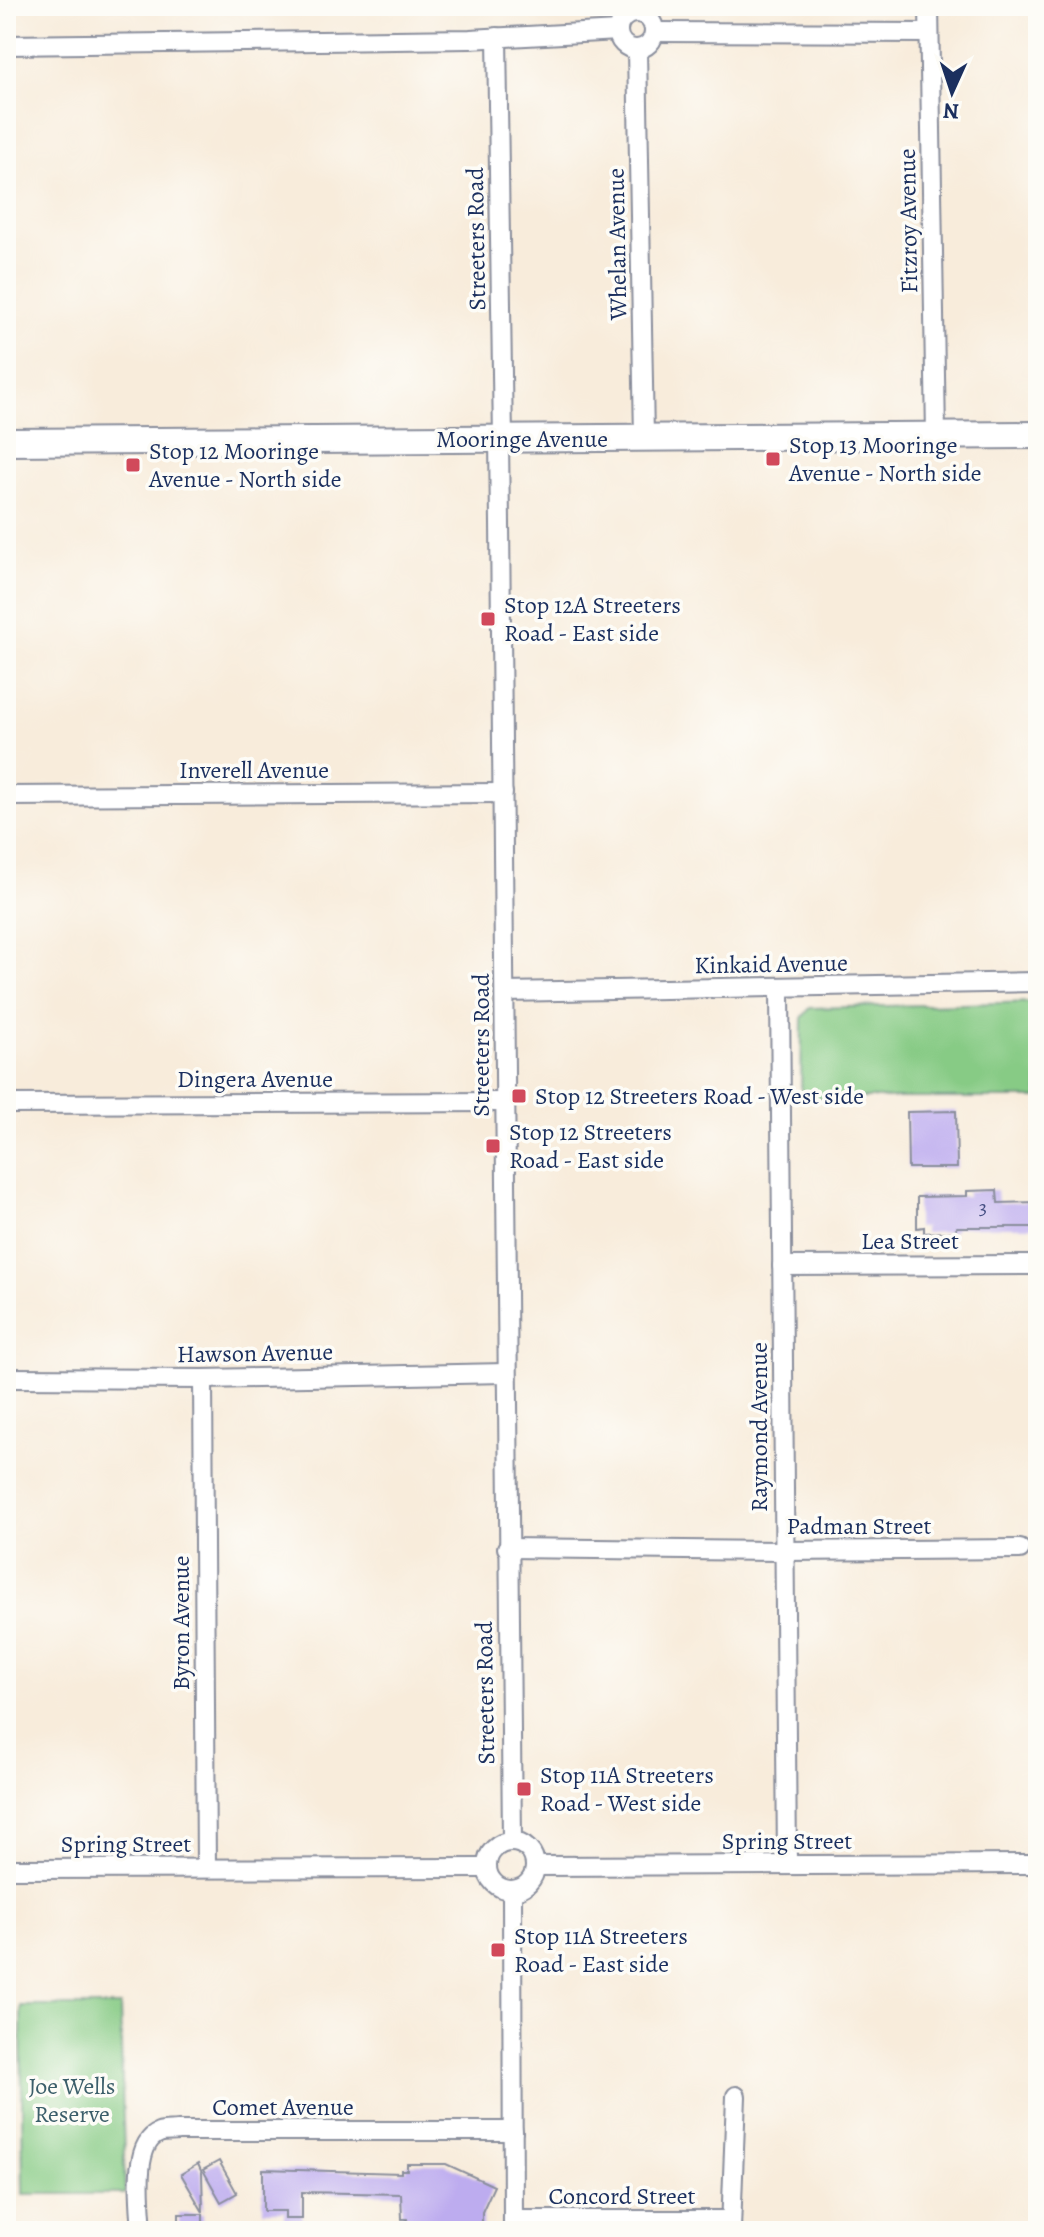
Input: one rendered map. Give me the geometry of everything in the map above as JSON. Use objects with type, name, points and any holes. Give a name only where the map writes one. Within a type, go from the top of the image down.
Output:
[{"type":"street","name":"Fitzroy Avenue","points":[[929,6],[936,436]]},
{"type":"street","points":[[637,10],[650,18],[654,32],[649,44],[637,49],[624,44],[618,31],[624,18],[637,10]]},
{"type":"street","points":[[6,45],[497,37],[618,31]]},
{"type":"street","points":[[654,32],[929,33]]},
{"type":"street","name":"Streeters Road","points":[[497,37],[507,1548],[512,1842]]},
{"type":"street","name":"Whelan Avenue","points":[[637,49],[644,438]]},
{"type":"street","name":"Mooringe Avenue","points":[[6,442],[1038,435]]},
{"type":"street","name":"Inverell Avenue","points":[[6,796],[503,793]]},
{"type":"street","name":"Kinkaid Avenue","points":[[505,992],[1038,982]]},
{"type":"street","name":"Raymond Avenue","points":[[780,988],[787,1865]]},
{"type":"street","name":"Dingera Avenue","points":[[6,1104],[505,1102]]},
{"type":"street","name":"Lea Street","points":[[782,1266],[1038,1265]]},
{"type":"street","name":"Hawson Avenue","points":[[6,1378],[203,1379],[506,1373]]},
{"type":"street","name":"Byron Avenue","points":[[203,1379],[206,1868]]},
{"type":"street","name":"Padman Street","points":[[507,1548],[784,1551],[1020,1549]]},
{"type":"street","points":[[512,1842],[528,1848],[536,1866],[527,1885],[512,1891],[496,1885],[487,1868],[491,1852],[500,1845],[512,1842]]},
{"type":"street","name":"Spring Street","points":[[536,1866],[1038,1864]]},
{"type":"street","name":"Spring Street","points":[[6,1869],[487,1868]]},
{"type":"street","points":[[512,1891],[513,2226]]},
{"type":"street","points":[[731,2225],[736,2096]]},
{"type":"street","name":"Comet Avenue","points":[[142,2231],[141,2157],[147,2143],[158,2134],[178,2131],[513,2131]]},
{"type":"street","name":"Concord Street","points":[[513,2226],[731,2225]]},
{"type":"green space","points":[[1038,1002],[1038,1098],[801,1098],[802,1018],[810,1008]]},
{"type":"green space","name":"Joe Wells Reserve","points":[[21,2006],[120,2006],[125,2194],[23,2194]]},
{"type":"building","points":[[956,1111],[957,1168],[908,1168],[907,1112]]},
{"type":"building","points":[[997,1190],[998,1203],[1038,1202],[1038,1227],[957,1227],[953,1232],[924,1233],[924,1227],[917,1228],[917,1197],[967,1196],[967,1191]]},
{"type":"building","points":[[219,2161],[237,2193],[221,2202],[203,2170]]},
{"type":"building","points":[[198,2164],[202,2173],[203,2212],[181,2174]]},
{"type":"building","points":[[407,2164],[446,2164],[494,2186],[482,2212],[482,2231],[408,2231],[407,2219],[402,2219],[401,2194],[302,2192],[302,2219],[285,2219],[285,2211],[263,2211],[263,2169],[401,2173],[401,2170],[407,2170]]},
{"type":"building","points":[[179,2214],[203,2214],[203,2231],[179,2231]]},
{"type":"waterway","points":[[1034,2231],[1038,2218]]},
{"type":"place","name":"Stop 13 Mooringe Avenue - North side","points":[[773,459]]},
{"type":"place","name":"Stop 12 Mooringe Avenue - North side","points":[[133,465]]},
{"type":"place","name":"Stop 12A Streeters Road - East side","points":[[488,619]]},
{"type":"place","name":"Stop 12 Streeters Road - West side","points":[[519,1096]]},
{"type":"place","name":"Stop 12 Streeters Road - East side","points":[[493,1146]]},
{"type":"place","name":"Stop 11A Streeters Road - West side","points":[[524,1789]]},
{"type":"place","name":"Stop 11A Streeters Road - East side","points":[[498,1950]]}]
